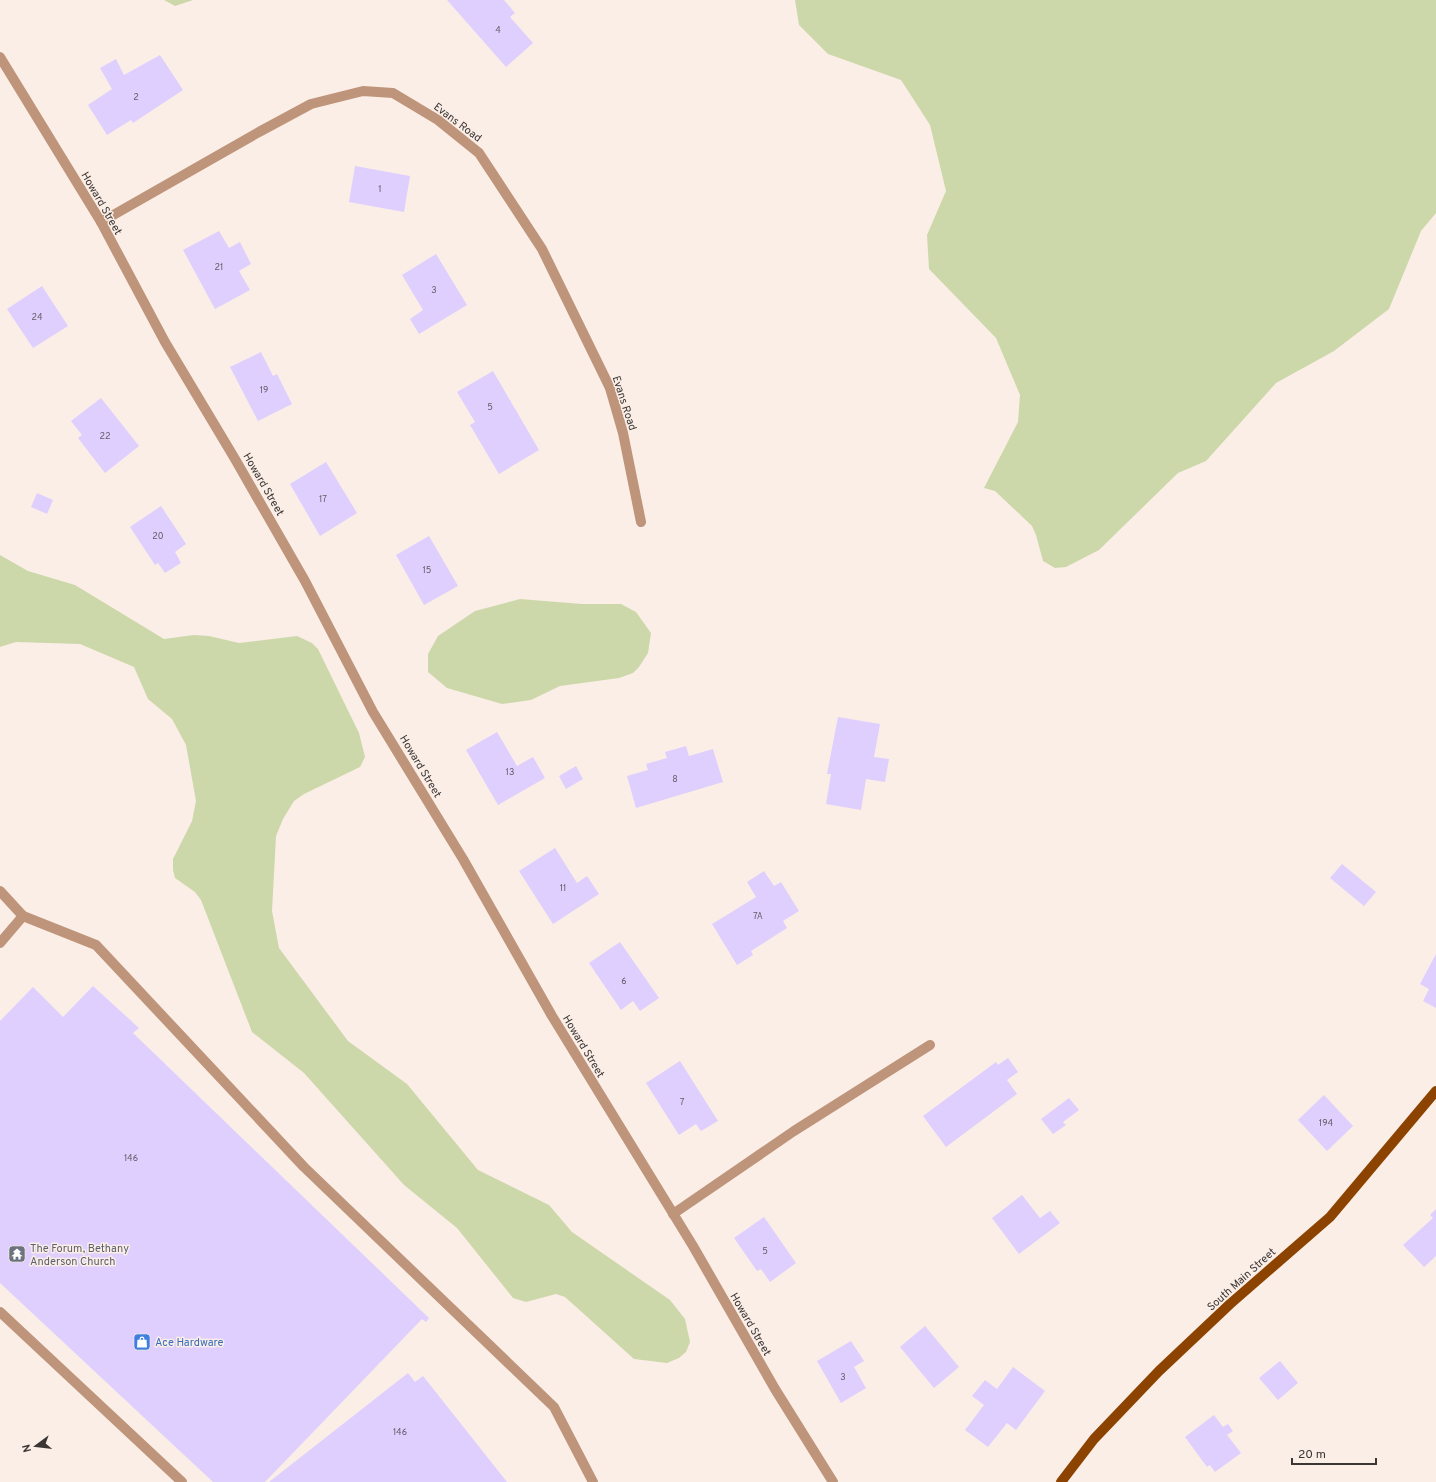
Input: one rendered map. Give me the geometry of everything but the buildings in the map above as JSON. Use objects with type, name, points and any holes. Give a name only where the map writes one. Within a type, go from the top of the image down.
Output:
[{"type":"main road","name":"South Main Street","points":[[1061,1482],[1094,1439],[1159,1371],[1230,1304],[1330,1217],[1436,1091]]},
{"type":"street","name":"Howard Street","points":[[0,57],[101,222],[165,342],[236,459],[306,581],[373,712],[463,858],[552,1016],[693,1246],[775,1389],[833,1482]]},
{"type":"street","name":"Evans Road","points":[[101,222],[311,104],[364,91],[393,93],[438,120],[479,153],[542,249],[610,388],[623,433],[641,522]]},
{"type":"street","points":[[0,891],[23,916],[96,945],[304,1167],[554,1407],[593,1482]]},
{"type":"street","points":[[0,942],[23,916]]},
{"type":"street","points":[[673,1214],[794,1131],[930,1045]]},
{"type":"street","points":[[0,1312],[182,1482]]},
{"type":"green space","points":[[164,0],[193,0],[175,6]]},
{"type":"green space","points":[[795,0],[1436,0],[1436,213],[1421,231],[1389,309],[1334,351],[1276,383],[1206,461],[1178,473],[1099,550],[1066,567],[1055,568],[1043,561],[1032,526],[995,491],[984,488],[1018,422],[1020,395],[996,338],[929,269],[927,235],[946,191],[930,125],[901,80],[828,54],[799,25]]},
{"type":"green space","points":[[0,555],[28,571],[75,585],[164,639],[194,635],[209,636],[239,643],[297,636],[312,643],[318,649],[359,733],[365,757],[360,767],[304,794],[294,801],[283,819],[276,836],[272,911],[279,948],[348,1041],[407,1084],[478,1170],[549,1205],[572,1232],[670,1300],[685,1319],[690,1342],[686,1352],[679,1358],[667,1363],[634,1359],[565,1297],[556,1294],[526,1302],[513,1298],[457,1228],[404,1185],[304,1073],[252,1032],[201,900],[195,892],[175,878],[173,870],[173,859],[192,821],[196,801],[186,745],[172,719],[148,699],[134,667],[80,644],[16,642],[0,647]]},
{"type":"green space","points":[[520,599],[582,604],[621,604],[636,612],[651,633],[648,653],[633,673],[619,678],[560,686],[531,700],[502,704],[447,688],[428,672],[428,654],[438,636],[475,611]]},
{"type":"place","name":"The Forum, Bethany Anderson Church","points":[[17,1254]]},
{"type":"place","name":"Ace Hardware","points":[[142,1342]]}]
